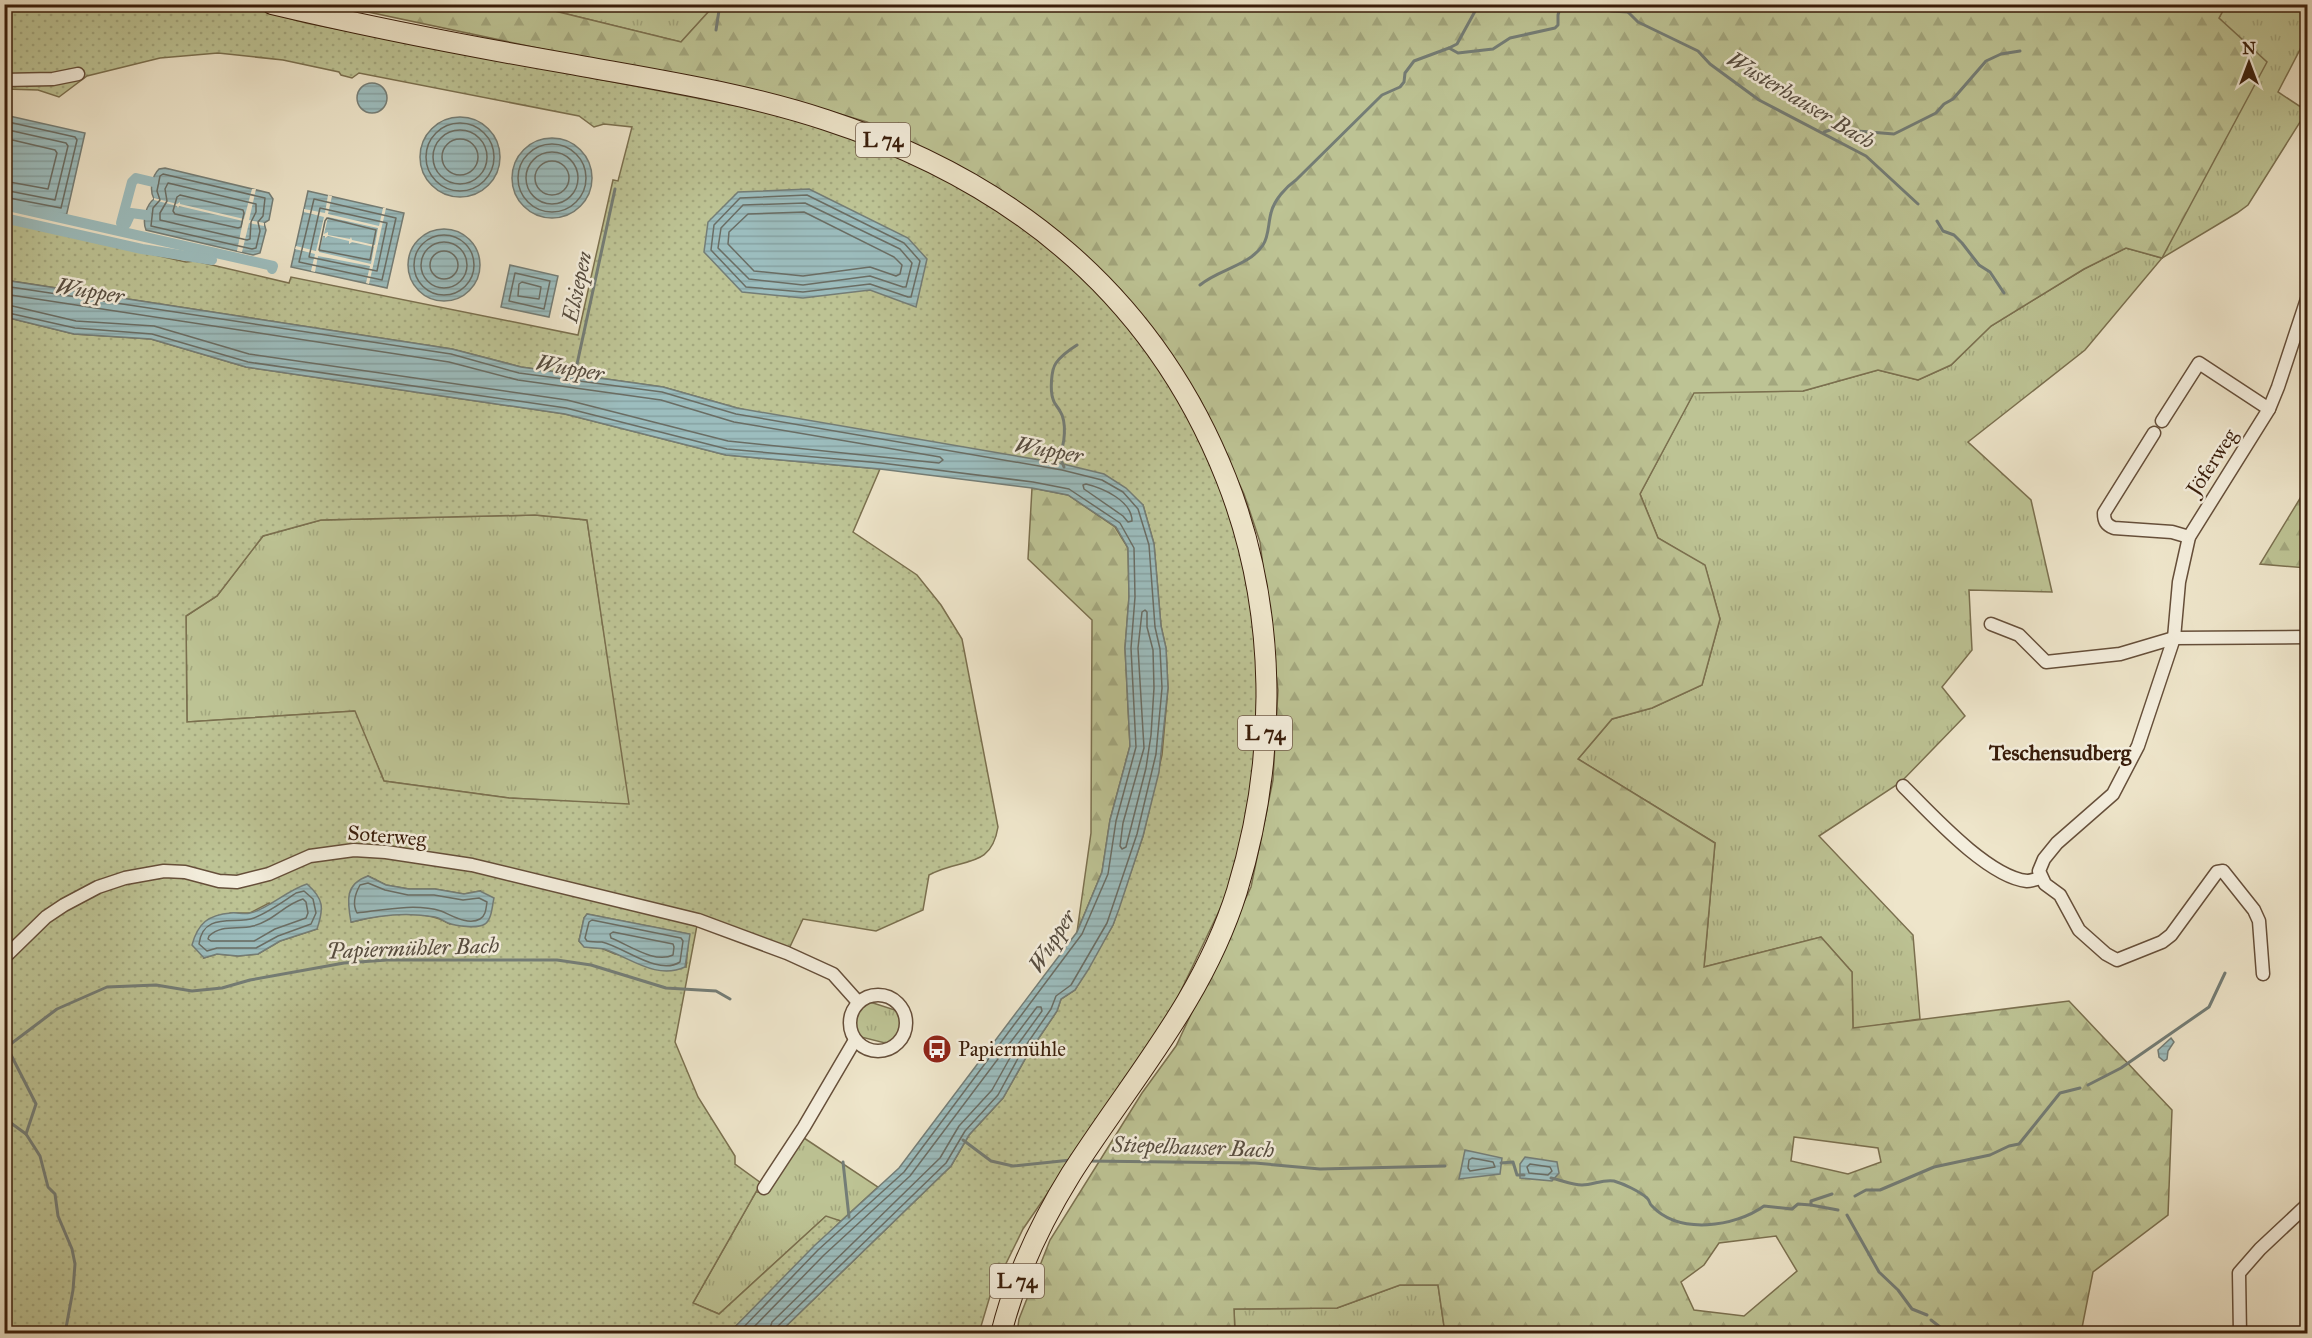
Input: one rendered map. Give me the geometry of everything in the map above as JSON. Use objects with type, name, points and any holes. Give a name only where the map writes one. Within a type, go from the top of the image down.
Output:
[{"type":"main road","name":"L 74","points":[[272,4],[387,30],[704,89],[794,111],[872,136],[924,158],[961,176],[1022,215],[1051,237],[1092,274],[1148,339],[1197,416],[1219,462],[1237,509],[1249,547],[1263,619],[1267,705],[1255,820],[1243,870],[1227,919],[1197,985],[1166,1038],[1072,1173],[1040,1230],[1015,1286],[1001,1334]]},
{"type":"street","points":[[4,80],[55,79],[78,74]]},
{"type":"street","name":"Jöferweg","points":[[2174,638],[2179,582],[2189,537],[2268,409],[2303,328],[2307,296]]},
{"type":"street","points":[[2162,421],[2199,363],[2268,409]]},
{"type":"street","points":[[2154,433],[2104,513],[2105,521],[2107,525],[2114,528],[2172,532],[2189,537]]},
{"type":"street","points":[[1991,624],[2019,635],[2046,662],[2120,654],[2174,638],[2307,637]]},
{"type":"street","points":[[2174,638],[2138,747],[2113,794],[2057,843],[2044,859],[2039,871],[2045,884],[2060,895],[2079,930],[2106,954],[2117,960],[2162,942],[2171,935],[2217,872],[2223,871],[2254,910],[2259,921],[2263,974]]},
{"type":"street","points":[[1903,786],[1987,864],[2007,875],[2028,881],[2041,878]]},
{"type":"street","name":"Soterweg","points":[[4,958],[46,917],[63,905],[98,887],[125,878],[164,871],[185,872],[219,881],[237,882],[269,874],[310,856],[354,850],[386,852],[472,865],[681,915],[787,953],[833,974],[858,1002]]},
{"type":"street","points":[[875,994],[893,999],[900,1005],[906,1023],[901,1040],[886,1050],[869,1050],[855,1040],[850,1031],[849,1022],[850,1014],[858,1002],[875,994]]},
{"type":"street","points":[[764,1188],[804,1127],[855,1040]]},
{"type":"street","points":[[2240,1334],[2240,1273],[2260,1249],[2307,1204]]},
{"type":"green space","points":[[238,4],[306,23],[775,113],[877,146],[950,178],[1028,228],[1120,316],[1163,374],[1197,432],[1231,516],[1251,589],[1258,652],[1259,722],[1250,803],[1231,886],[1167,1020],[1023,1229],[990,1296],[979,1333],[779,1333],[951,1166],[969,1135],[1003,1098],[1028,1054],[1057,1011],[1061,999],[1075,990],[1113,925],[1143,836],[1162,755],[1168,688],[1166,648],[1161,626],[1154,544],[1143,505],[737,408],[663,387],[521,367],[452,349],[5,280],[5,221],[289,283],[291,277],[578,335],[613,180],[618,181],[632,127],[604,124],[594,127],[579,116],[359,73],[352,78],[341,75],[339,72],[283,60],[218,53],[160,58],[87,76],[59,97],[38,90],[5,89],[5,5]]},
{"type":"green space","points":[[707,4],[711,9],[681,42],[530,5]]},
{"type":"green space","points":[[707,4],[2226,5],[2219,18],[2267,62],[2162,258],[2126,248],[2084,269],[1991,326],[1951,365],[1918,380],[1878,370],[1803,391],[1694,393],[1640,494],[1658,538],[1705,565],[1720,619],[1702,685],[1652,708],[1612,719],[1578,759],[1715,843],[1704,967],[1821,937],[1852,972],[1853,1028],[2069,1001],[2172,1110],[2168,1215],[2093,1272],[2081,1333],[1445,1333],[1438,1285],[1400,1285],[1337,1308],[1234,1309],[1235,1333],[1017,1333],[1019,1319],[1050,1240],[1142,1093],[1176,1046],[1251,887],[1273,780],[1278,690],[1260,542],[1244,494],[1200,399],[1146,321],[1120,289],[1050,225],[958,165],[867,122],[816,107],[335,5],[530,5],[681,42],[711,9]],"holes":[[[1794,1137],[1878,1148],[1881,1162],[1848,1174],[1791,1161]],[[1776,1236],[1797,1271],[1744,1316],[1694,1310],[1681,1282],[1704,1265],[1719,1243]]]},
{"type":"green space","points":[[2226,5],[2307,5],[2307,36],[2278,92],[2307,111],[2248,205],[2162,258],[2219,18]]},
{"type":"green space","points":[[2126,248],[2162,258],[2085,350],[1968,442],[2031,500],[2052,592],[1969,590],[1972,650],[1942,687],[1965,716],[1901,782],[1819,836],[1913,935],[1920,1019],[1853,1029],[1852,972],[1821,937],[1704,967],[1715,843],[1578,759],[1612,719],[1652,708],[1702,685],[1720,619],[1705,566],[1658,538],[1640,494],[1694,392],[1803,391],[1878,370],[1918,380],[1951,365],[1991,326],[2084,269]]},
{"type":"green space","points":[[5,317],[74,334],[151,339],[246,367],[565,414],[726,455],[880,469],[853,532],[917,575],[941,605],[962,639],[998,827],[994,841],[982,856],[929,875],[923,910],[876,931],[803,919],[787,953],[698,920],[675,1042],[698,1097],[735,1156],[735,1164],[761,1183],[693,1303],[719,1314],[826,1216],[841,1221],[729,1333],[5,1334]],"holes":[[[535,515],[587,520],[629,804],[509,798],[384,781],[355,711],[187,722],[186,616],[217,596],[263,536],[321,520]],[[368,876],[386,885],[409,889],[435,889],[464,894],[480,891],[450,924],[427,915],[415,914],[389,915],[352,922]],[[269,903],[317,929],[280,941],[258,954],[238,956],[217,954],[204,958],[230,913],[250,913]],[[587,914],[689,934],[686,967],[615,954],[601,948],[585,947],[579,941]]]},
{"type":"green space","points":[[2307,487],[2307,568],[2260,564]]},
{"type":"green space","points":[[1032,488],[1068,495],[1115,527],[1128,548],[1129,597],[1125,648],[1130,746],[1110,820],[1102,872],[1077,932],[1091,833],[1092,620],[1028,559]]},
{"type":"green space","points":[[535,515],[587,520],[630,805],[509,798],[384,781],[354,711],[187,722],[186,616],[217,596],[263,536],[321,520]]},
{"type":"green space","points":[[870,1002],[898,1011],[900,1029],[889,1044],[857,1036],[856,1016]]},
{"type":"green space","points":[[801,1136],[878,1187],[841,1221],[825,1217],[719,1314],[693,1303],[756,1192],[766,1192]]},
{"type":"green space","points":[[1400,1285],[1438,1285],[1445,1333],[1235,1333],[1234,1309],[1337,1308]]},
{"type":"water","points":[[372,83],[383,87],[387,98],[383,109],[372,113],[361,109],[357,98],[361,87]]},
{"type":"water","points":[[5,115],[85,133],[66,217],[5,203]]},
{"type":"water","points":[[452,117],[468,117],[489,128],[500,149],[500,165],[489,186],[468,197],[452,197],[438,191],[426,179],[420,165],[420,149],[426,135],[438,123]]},
{"type":"water","points":[[552,138],[567,141],[580,150],[589,163],[592,178],[589,193],[580,206],[567,215],[552,218],[537,215],[524,206],[515,193],[512,178],[515,163],[524,150],[537,141]]},
{"type":"water","points":[[165,168],[269,193],[273,199],[269,220],[264,223],[266,230],[260,253],[253,255],[146,230],[145,213],[154,199],[153,179],[159,169]]},
{"type":"water","points":[[809,189],[908,238],[927,259],[916,307],[870,290],[803,298],[742,292],[704,252],[708,222],[738,192]]},
{"type":"water","points":[[308,191],[404,213],[387,288],[291,267]]},
{"type":"water","points":[[444,229],[458,232],[470,239],[477,251],[480,265],[477,279],[470,291],[458,298],[444,301],[430,298],[418,291],[411,279],[408,265],[411,251],[418,239],[430,232]]},
{"type":"water","points":[[510,265],[558,276],[549,317],[501,307]]},
{"type":"water","points":[[4,280],[452,349],[521,367],[663,387],[737,408],[1063,464],[1104,474],[1126,488],[1143,505],[1154,544],[1161,626],[1166,648],[1168,688],[1159,772],[1143,836],[1113,925],[1075,990],[1061,999],[1057,1011],[1028,1054],[1003,1098],[969,1135],[951,1166],[779,1333],[729,1333],[814,1246],[899,1168],[1077,932],[1102,872],[1110,820],[1130,746],[1125,648],[1129,597],[1128,548],[1116,527],[1068,495],[1032,488],[880,469],[726,455],[565,414],[246,367],[151,339],[74,334],[5,317]]},
{"type":"water","points":[[368,876],[386,885],[409,889],[435,889],[464,894],[480,891],[494,898],[490,916],[485,924],[472,927],[452,924],[435,917],[414,915],[382,916],[351,922],[349,894],[351,888]]},
{"type":"water","points":[[307,884],[317,894],[321,904],[317,929],[280,941],[258,954],[238,956],[217,954],[204,958],[192,945],[197,931],[210,918],[223,914],[248,914],[257,911]]},
{"type":"water","points":[[587,914],[690,934],[685,967],[664,971],[644,966],[604,949],[584,947],[579,941]]},
{"type":"water","points":[[2171,1038],[2174,1042],[2164,1061],[2159,1057],[2158,1050]]},
{"type":"water","points":[[1465,1150],[1502,1158],[1500,1174],[1459,1179]]},
{"type":"water","points":[[1525,1157],[1557,1162],[1559,1173],[1552,1181],[1520,1178],[1520,1164]]},
{"type":"pier","points":[[252,189],[256,189],[249,220],[264,223],[264,226],[249,223],[242,252],[237,251],[243,221],[179,206],[178,208],[154,200],[154,198],[177,204],[180,202],[180,204],[244,219]]},
{"type":"pier","points":[[328,195],[332,196],[328,214],[379,226],[383,208],[386,208],[369,284],[366,283],[370,266],[318,256],[315,272],[311,271],[315,254],[295,249],[296,246],[316,251],[324,217],[304,212],[304,209],[325,213]],"holes":[[[328,217],[378,228],[375,245],[352,240],[351,237],[350,239],[328,235],[328,232],[324,234]],[[323,236],[349,241],[349,244],[352,242],[374,247],[371,264],[319,252]]]},
{"type":"waterway","name":"Elsiepen","points":[[716,30],[720,4]]},
{"type":"waterway","points":[[1449,48],[1457,44],[1479,4]]},
{"type":"waterway","name":"Wusterhauser Bach","points":[[1200,285],[1242,263],[1257,252],[1265,241],[1273,208],[1281,194],[1382,95],[1400,87],[1404,82],[1405,73],[1414,61],[1449,48],[1458,53],[1493,49],[1510,38],[1555,28],[1558,25],[1561,4]]},
{"type":"waterway","name":"Wusterhauser Bach","points":[[1598,4],[1611,11],[1628,12],[1638,22],[1698,51],[1710,64],[1759,100],[1866,156],[1918,204]]},
{"type":"waterway","points":[[1628,12],[1670,4]]},
{"type":"waterway","points":[[1824,132],[1833,129],[1894,134],[1936,113],[1944,104],[1953,99],[1986,61],[2001,54],[2020,51]]},
{"type":"waterway","points":[[121,223],[132,182],[136,178],[153,182]]},
{"type":"waterway","name":"Elsiepen","points":[[574,378],[615,189]]},
{"type":"waterway","points":[[4,205],[273,266],[272,269]]},
{"type":"waterway","points":[[126,224],[131,213],[146,215]]},
{"type":"waterway","points":[[4,218],[142,249],[212,260]]},
{"type":"waterway","name":"Wusterhauser Bach","points":[[1937,221],[1943,231],[1954,235],[1979,265],[1990,272],[2004,293]]},
{"type":"waterway","name":"Wusterhauser Bach","points":[[1064,467],[1059,455],[1064,440],[1064,421],[1054,401],[1053,370],[1065,353],[1077,345]]},
{"type":"waterway","name":"Papiermühler Bach","points":[[4,1049],[57,1009],[107,987],[156,985],[192,991],[222,988],[250,980],[344,963],[387,960],[557,960],[591,965],[666,988],[716,991],[730,999]]},
{"type":"waterway","name":"Stiepelhauser Bach","points":[[2088,1085],[2121,1068],[2209,1007],[2225,973]]},
{"type":"waterway","points":[[7,1047],[36,1104],[26,1134],[40,1156],[48,1187],[55,1194],[58,1216],[72,1249],[75,1264],[66,1328]]},
{"type":"waterway","name":"Stiepelhauser Bach","points":[[1855,1196],[1866,1190],[1880,1190],[1934,1167],[1990,1155],[2019,1144],[2060,1093],[2080,1088]]},
{"type":"waterway","points":[[4,1118],[26,1134]]},
{"type":"waterway","name":"Stiepelhauser Bach","points":[[963,1140],[991,1161],[1013,1166],[1071,1160]]},
{"type":"waterway","name":"Stiepelhauser Bach","points":[[1087,1161],[1255,1163],[1320,1169],[1445,1166]]},
{"type":"waterway","name":"Papiermühler Bach","points":[[843,1162],[849,1217]]},
{"type":"waterway","name":"Stiepelhauser Bach","points":[[1501,1163],[1513,1162],[1517,1175],[1524,1175]]},
{"type":"waterway","name":"Stiepelhauser Bach","points":[[1551,1178],[1582,1185],[1614,1181],[1644,1195],[1650,1204],[1663,1215],[1677,1221],[1707,1225],[1738,1219],[1764,1206],[1792,1209],[1798,1204],[1811,1205],[1811,1201],[1832,1194]]},
{"type":"waterway","points":[[1811,1205],[1838,1210]]},
{"type":"waterway","points":[[1847,1215],[1879,1272],[1898,1290],[1912,1309],[1927,1315]]},
{"type":"waterway","points":[[1931,1320],[1949,1334]]},
{"type":"place","name":"Papiermühle","points":[[937,1049]]},
{"type":"district","name":"Teschensudberg","points":[[2060,752]]},
{"type":"water label","name":"Wupper","points":[[90,291]]},
{"type":"water label","name":"Wupper","points":[[570,368]]},
{"type":"water label","name":"Wupper","points":[[1049,450]]},
{"type":"water label","name":"Wupper","points":[[1052,941]]}]
